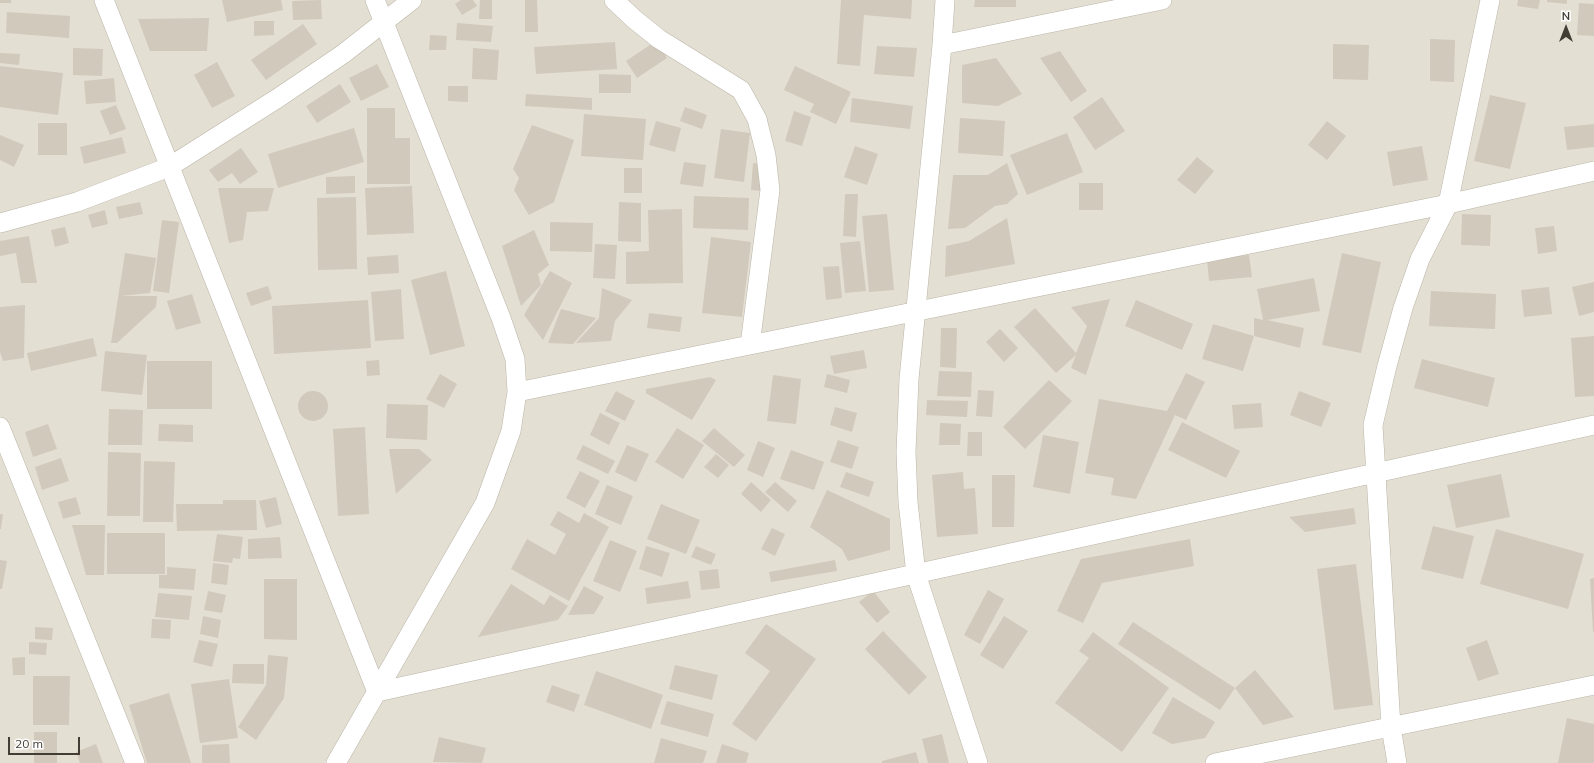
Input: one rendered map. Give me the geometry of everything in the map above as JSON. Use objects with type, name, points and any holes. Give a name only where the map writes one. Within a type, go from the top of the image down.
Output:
[{"type":"street","points":[[104,0],[377,692]]},
{"type":"street","points":[[336,763],[485,503],[511,431],[516,392],[514,359],[501,318],[375,0]]},
{"type":"street","points":[[0,223],[77,202],[170,166],[330,63],[412,0]]},
{"type":"street","points":[[614,0],[634,19],[659,38],[741,90],[757,119],[766,155],[770,190],[750,345]]},
{"type":"street","points":[[945,0],[942,45],[909,379],[906,452],[908,502],[916,574],[978,763]]},
{"type":"street","points":[[942,45],[1162,0]]},
{"type":"street","points":[[1397,763],[1391,727],[1373,425],[1402,308],[1420,259],[1448,204],[1490,0]]},
{"type":"street","points":[[516,392],[1448,204],[1594,171]]},
{"type":"street","points":[[377,692],[1594,425]]},
{"type":"street","points":[[0,427],[135,763]]},
{"type":"street","points":[[1215,763],[1594,685]]},
{"type":"shaded area","points":[[0,0],[1594,0],[1594,763],[0,763]]},
{"type":"building","points":[[0,0],[11,0],[11,3],[0,3]]},
{"type":"building","points":[[222,0],[281,0],[283,10],[227,22]]},
{"type":"building","points":[[321,0],[322,19],[293,20],[292,1]]},
{"type":"building","points":[[461,0],[473,0],[477,6],[462,15],[455,4]]},
{"type":"building","points":[[480,0],[492,0],[492,19],[479,19]]},
{"type":"building","points":[[525,0],[537,0],[538,32],[525,32]]},
{"type":"building","points":[[841,0],[912,0],[911,19],[864,15],[860,66],[837,64]]},
{"type":"building","points":[[975,0],[1016,0],[1016,7],[974,7]]},
{"type":"building","points":[[1518,0],[1540,0],[1538,9],[1517,6]]},
{"type":"building","points":[[1547,0],[1567,0],[1567,4],[1547,2]]},
{"type":"building","points":[[1579,3],[1594,4],[1594,36],[1577,35]]},
{"type":"building","points":[[7,12],[70,16],[69,38],[6,33]]},
{"type":"building","points":[[209,18],[207,51],[150,51],[138,19]]},
{"type":"building","points":[[254,21],[274,21],[274,35],[254,36]]},
{"type":"building","points":[[457,23],[493,26],[491,42],[456,40]]},
{"type":"building","points":[[303,24],[317,44],[266,80],[251,60]]},
{"type":"building","points":[[430,35],[447,36],[446,50],[429,50]]},
{"type":"building","points":[[1430,39],[1455,40],[1454,82],[1430,81]]},
{"type":"building","points":[[656,41],[667,58],[637,78],[626,61]]},
{"type":"building","points":[[615,42],[617,69],[536,74],[534,47]]},
{"type":"building","points":[[1333,44],[1369,45],[1368,80],[1333,79]]},
{"type":"building","points":[[877,46],[917,48],[914,77],[874,74]]},
{"type":"building","points":[[73,48],[103,49],[102,76],[73,75]]},
{"type":"building","points":[[473,48],[499,50],[497,80],[472,79]]},
{"type":"building","points":[[1060,51],[1087,91],[1071,102],[1040,58]]},
{"type":"building","points":[[0,53],[20,54],[19,65],[0,63]]},
{"type":"building","points":[[996,58],[1022,94],[998,106],[962,103],[962,65]]},
{"type":"building","points":[[217,62],[235,96],[212,108],[194,75]]},
{"type":"building","points":[[377,64],[389,87],[361,101],[349,78]]},
{"type":"building","points":[[0,66],[63,73],[58,115],[0,107]]},
{"type":"building","points":[[795,66],[851,92],[836,124],[810,112],[814,104],[784,90]]},
{"type":"building","points":[[599,74],[631,75],[631,93],[599,93]]},
{"type":"building","points":[[114,78],[116,102],[86,104],[84,81]]},
{"type":"building","points":[[340,84],[351,102],[317,123],[306,106]]},
{"type":"building","points":[[448,86],[468,86],[468,102],[448,101]]},
{"type":"building","points":[[526,94],[592,98],[592,110],[525,106]]},
{"type":"building","points":[[1490,95],[1526,103],[1510,169],[1474,161]]},
{"type":"building","points":[[1102,97],[1125,131],[1095,150],[1073,117]]},
{"type":"building","points":[[852,98],[913,106],[910,129],[850,122]]},
{"type":"building","points":[[116,105],[126,129],[110,135],[100,111]]},
{"type":"building","points":[[685,107],[707,115],[702,129],[680,121]]},
{"type":"building","points":[[367,108],[395,108],[395,138],[410,138],[410,184],[367,184]]},
{"type":"building","points":[[794,111],[811,117],[802,146],[785,141]]},
{"type":"building","points":[[584,114],[646,119],[643,160],[581,156]]},
{"type":"building","points":[[960,118],[1005,121],[1003,156],[958,153]]},
{"type":"building","points":[[656,121],[681,128],[675,152],[649,145]]},
{"type":"building","points":[[1327,121],[1346,136],[1327,160],[1308,145]]},
{"type":"building","points":[[38,123],[67,123],[67,155],[38,155]]},
{"type":"building","points":[[1594,124],[1594,147],[1567,150],[1564,127]]},
{"type":"building","points":[[532,125],[574,140],[554,202],[529,215],[514,190],[519,178],[513,169]]},
{"type":"building","points":[[354,128],[364,162],[278,188],[268,154]]},
{"type":"building","points":[[721,129],[750,133],[744,182],[714,178]]},
{"type":"building","points":[[1067,133],[1083,172],[1027,195],[1010,155]]},
{"type":"building","points":[[0,135],[24,145],[14,167],[0,160]]},
{"type":"building","points":[[122,137],[126,153],[84,164],[80,147]]},
{"type":"building","points":[[855,146],[878,154],[867,185],[844,177]]},
{"type":"building","points":[[1422,146],[1428,180],[1393,186],[1387,152]]},
{"type":"building","points":[[241,148],[258,172],[240,184],[232,173],[218,182],[209,170]]},
{"type":"building","points":[[1197,157],[1214,171],[1195,194],[1177,180]]},
{"type":"building","points":[[684,162],[706,165],[703,187],[680,184]]},
{"type":"building","points":[[753,163],[764,164],[762,191],[751,190]]},
{"type":"building","points":[[1007,163],[1018,194],[1007,204],[995,206],[965,228],[948,229],[953,175],[988,175]]},
{"type":"building","points":[[624,168],[642,168],[642,193],[624,193]]},
{"type":"building","points":[[355,176],[355,193],[326,194],[326,177]]},
{"type":"building","points":[[1079,183],[1103,183],[1103,210],[1079,210]]},
{"type":"building","points":[[412,186],[414,233],[367,235],[365,188]]},
{"type":"building","points":[[218,188],[274,188],[268,211],[247,212],[243,240],[229,243]]},
{"type":"building","points":[[845,194],[858,194],[856,237],[843,236]]},
{"type":"building","points":[[694,196],[749,198],[748,230],[693,228]]},
{"type":"building","points":[[356,197],[357,269],[318,270],[317,198]]},
{"type":"building","points":[[140,202],[143,214],[119,219],[116,207]]},
{"type":"building","points":[[619,202],[641,203],[641,242],[618,241]]},
{"type":"building","points":[[682,209],[683,283],[626,284],[626,252],[649,251],[648,210]]},
{"type":"building","points":[[105,210],[108,224],[92,228],[88,215]]},
{"type":"building","points":[[887,214],[894,290],[869,292],[862,216]]},
{"type":"building","points":[[1462,214],[1491,215],[1490,246],[1461,245]]},
{"type":"building","points":[[1007,218],[1015,264],[945,277],[946,246],[969,241]]},
{"type":"building","points":[[162,220],[179,222],[169,293],[153,291]]},
{"type":"building","points":[[550,222],[593,223],[592,252],[550,251]]},
{"type":"building","points":[[1554,226],[1557,251],[1538,254],[1535,228]]},
{"type":"building","points":[[65,227],[69,243],[55,247],[51,230]]},
{"type":"building","points":[[534,230],[549,265],[538,274],[541,285],[521,306],[502,246]]},
{"type":"building","points":[[29,236],[37,283],[21,283],[16,253],[0,256],[0,241]]},
{"type":"building","points":[[711,237],[751,242],[742,317],[702,313]]},
{"type":"building","points":[[860,241],[866,291],[845,293],[840,243]]},
{"type":"building","points":[[595,244],[617,245],[615,279],[593,278]]},
{"type":"building","points":[[125,253],[156,258],[150,293],[121,296],[157,296],[156,307],[117,343],[111,343]]},
{"type":"building","points":[[1342,253],[1381,262],[1361,353],[1322,345]]},
{"type":"building","points":[[398,255],[399,273],[368,275],[367,257]]},
{"type":"building","points":[[1249,255],[1252,277],[1209,281],[1207,259]]},
{"type":"building","points":[[839,266],[842,298],[826,300],[823,267]]},
{"type":"building","points":[[446,271],[465,346],[430,355],[411,280]]},
{"type":"building","points":[[550,271],[572,283],[543,340],[524,315]]},
{"type":"building","points":[[1314,278],[1320,311],[1267,320],[1304,328],[1300,348],[1254,336],[1254,318],[1263,320],[1257,289]]},
{"type":"building","points":[[1594,282],[1594,312],[1579,316],[1572,287]]},
{"type":"building","points":[[268,286],[272,299],[251,306],[246,293]]},
{"type":"building","points":[[1549,287],[1552,314],[1524,317],[1521,290]]},
{"type":"building","points":[[602,288],[632,300],[615,321],[611,341],[576,343],[599,318]]},
{"type":"building","points":[[401,289],[404,339],[375,341],[371,292]]},
{"type":"building","points":[[1431,291],[1496,294],[1495,329],[1429,326]]},
{"type":"building","points":[[192,294],[201,323],[176,330],[167,301]]},
{"type":"building","points":[[1110,299],[1086,375],[1071,368],[1076,355],[1056,373],[1014,327],[1035,308],[1076,353],[1087,326],[1071,307]]},
{"type":"building","points":[[368,300],[371,348],[274,354],[272,306]]},
{"type":"building","points":[[1136,300],[1193,324],[1182,350],[1125,326]]},
{"type":"building","points":[[25,305],[24,358],[3,361],[0,352],[0,307]]},
{"type":"building","points":[[561,309],[596,318],[573,344],[548,343]]},
{"type":"building","points":[[649,313],[682,317],[680,332],[647,328]]},
{"type":"building","points":[[1213,324],[1254,336],[1243,371],[1202,359]]},
{"type":"building","points":[[941,328],[957,328],[956,368],[940,367]]},
{"type":"building","points":[[1000,329],[1018,348],[1004,362],[986,342]]},
{"type":"building","points":[[1594,336],[1594,396],[1575,397],[1571,338]]},
{"type":"building","points":[[93,338],[97,356],[31,371],[27,353]]},
{"type":"building","points":[[864,350],[867,368],[834,374],[830,356]]},
{"type":"building","points":[[105,351],[147,355],[142,395],[101,391]]},
{"type":"building","points":[[1422,359],[1495,378],[1488,407],[1414,388]]},
{"type":"building","points":[[379,360],[380,375],[367,376],[366,361]]},
{"type":"building","points":[[147,361],[212,361],[212,409],[147,409]]},
{"type":"building","points":[[939,371],[972,372],[971,397],[937,396]]},
{"type":"building","points":[[1186,373],[1205,382],[1186,420],[1175,415],[1136,499],[1111,495],[1114,478],[1085,473],[1099,399],[1167,411]]},
{"type":"building","points":[[440,374],[457,384],[444,408],[426,399]]},
{"type":"building","points":[[827,374],[850,380],[847,393],[824,387]]},
{"type":"building","points":[[773,375],[801,379],[796,424],[767,421]]},
{"type":"building","points":[[710,377],[716,380],[692,420],[646,393],[646,389]]},
{"type":"building","points":[[1049,380],[1072,401],[1025,449],[1003,427]]},
{"type":"building","points":[[978,390],[994,391],[992,417],[976,416]]},
{"type":"building","points":[[313,391],[324,395],[328,406],[324,417],[313,421],[302,417],[298,406],[302,395]]},
{"type":"building","points":[[616,391],[635,401],[625,421],[605,411]]},
{"type":"building","points":[[1299,391],[1331,403],[1321,427],[1290,415]]},
{"type":"building","points":[[927,400],[968,401],[967,417],[926,415]]},
{"type":"building","points":[[1261,403],[1263,427],[1234,429],[1232,405]]},
{"type":"building","points":[[387,404],[428,405],[427,440],[386,438]]},
{"type":"building","points":[[835,407],[857,413],[852,432],[830,425]]},
{"type":"building","points":[[109,409],[143,410],[142,445],[108,445]]},
{"type":"building","points":[[600,413],[620,423],[609,445],[590,435]]},
{"type":"building","points":[[1182,422],[1240,451],[1226,478],[1168,450]]},
{"type":"building","points":[[940,423],[961,424],[960,445],[939,445]]},
{"type":"building","points":[[48,424],[57,449],[33,457],[25,432]]},
{"type":"building","points":[[159,424],[193,425],[193,442],[158,441]]},
{"type":"building","points":[[365,427],[369,514],[338,516],[333,429]]},
{"type":"building","points":[[677,428],[704,445],[683,479],[655,462]]},
{"type":"building","points":[[714,428],[745,455],[734,467],[702,441]]},
{"type":"building","points":[[968,432],[982,432],[982,456],[967,456]]},
{"type":"building","points":[[1043,435],[1079,442],[1070,494],[1033,487]]},
{"type":"building","points":[[838,440],[859,447],[852,469],[830,462]]},
{"type":"building","points":[[758,441],[775,448],[763,477],[747,470]]},
{"type":"building","points":[[583,445],[615,461],[608,474],[576,459]]},
{"type":"building","points":[[627,445],[649,454],[636,482],[615,472]]},
{"type":"building","points":[[389,449],[419,449],[432,460],[396,494]]},
{"type":"building","points":[[791,450],[824,462],[814,490],[780,479]]},
{"type":"building","points":[[108,452],[141,453],[140,516],[107,516]]},
{"type":"building","points":[[716,454],[729,465],[718,478],[704,467]]},
{"type":"building","points":[[61,458],[69,481],[42,490],[35,467]]},
{"type":"building","points":[[144,461],[175,462],[173,522],[143,522]]},
{"type":"building","points":[[580,471],[600,481],[585,508],[566,498]]},
{"type":"building","points":[[846,472],[874,482],[869,497],[840,487]]},
{"type":"building","points":[[963,472],[964,489],[975,488],[978,534],[937,537],[932,475]]},
{"type":"building","points":[[1501,474],[1510,517],[1456,528],[1447,485]]},
{"type":"building","points":[[992,475],[1015,475],[1014,527],[992,527]]},
{"type":"building","points":[[751,482],[771,500],[761,512],[741,494]]},
{"type":"building","points":[[775,482],[797,501],[788,512],[765,492]]},
{"type":"building","points":[[607,485],[633,496],[621,525],[595,514]]},
{"type":"building","points":[[827,490],[890,519],[890,550],[848,561],[842,549],[810,527]]},
{"type":"building","points":[[76,497],[81,514],[63,519],[58,502]]},
{"type":"building","points":[[276,497],[282,524],[266,528],[259,501]]},
{"type":"building","points":[[223,500],[256,500],[257,530],[177,531],[176,504],[223,504]]},
{"type":"building","points":[[661,504],[700,520],[686,554],[647,539]]},
{"type":"building","points":[[1354,508],[1356,524],[1305,532],[1289,517]]},
{"type":"building","points":[[558,511],[579,523],[584,513],[609,527],[569,601],[511,569],[527,539],[555,555],[566,534],[550,525]]},
{"type":"building","points":[[0,514],[3,514],[1,529],[0,529]]},
{"type":"building","points":[[72,525],[105,525],[104,575],[86,575]]},
{"type":"building","points":[[1433,526],[1474,536],[1463,579],[1421,569]]},
{"type":"building","points":[[772,528],[785,534],[775,556],[761,549]]},
{"type":"building","points":[[1496,529],[1584,554],[1568,609],[1480,584]]},
{"type":"building","points":[[107,533],[165,533],[165,574],[107,574]]},
{"type":"building","points":[[217,534],[243,537],[240,559],[233,558],[232,563],[213,561]]},
{"type":"building","points":[[280,537],[282,558],[248,559],[248,539]]},
{"type":"building","points":[[1190,539],[1194,566],[1102,583],[1083,623],[1057,611],[1081,559]]},
{"type":"building","points":[[610,540],[637,551],[620,592],[593,581]]},
{"type":"building","points":[[646,546],[670,553],[662,577],[639,569]]},
{"type":"building","points":[[696,546],[716,554],[711,565],[691,557]]},
{"type":"building","points":[[0,560],[7,561],[2,589],[0,589]]},
{"type":"building","points":[[835,560],[837,571],[771,582],[769,572]]},
{"type":"building","points":[[213,563],[229,565],[227,585],[211,583]]},
{"type":"building","points":[[1356,564],[1373,705],[1334,710],[1317,569]]},
{"type":"building","points":[[167,567],[196,569],[194,590],[159,588],[159,575],[167,575]]},
{"type":"building","points":[[718,569],[720,588],[701,590],[699,571]]},
{"type":"building","points":[[1594,578],[1594,632],[1593,632],[1590,579]]},
{"type":"building","points":[[264,579],[297,579],[297,640],[264,639]]},
{"type":"building","points":[[688,581],[691,598],[647,604],[645,588]]},
{"type":"building","points":[[511,584],[544,605],[550,595],[568,606],[558,620],[478,637]]},
{"type":"building","points":[[584,586],[604,597],[594,614],[568,615]]},
{"type":"building","points":[[988,590],[1004,599],[980,644],[964,635]]},
{"type":"building","points":[[208,591],[226,595],[222,613],[204,610]]},
{"type":"building","points":[[873,591],[890,612],[877,623],[859,602]]},
{"type":"building","points":[[158,593],[192,596],[189,620],[155,617]]},
{"type":"building","points":[[203,616],[221,620],[218,638],[200,634]]},
{"type":"building","points":[[1004,616],[1028,631],[1003,669],[980,655]]},
{"type":"building","points":[[152,619],[171,620],[170,639],[151,638]]},
{"type":"building","points":[[1133,622],[1235,688],[1220,710],[1118,644]]},
{"type":"building","points":[[766,624],[816,659],[756,741],[732,724],[770,671],[745,653]]},
{"type":"building","points":[[35,627],[53,628],[52,640],[35,639]]},
{"type":"building","points":[[883,631],[927,677],[909,695],[865,649]]},
{"type":"building","points":[[1093,632],[1169,688],[1122,752],[1055,703],[1089,658],[1079,651]]},
{"type":"building","points":[[199,640],[218,644],[212,667],[193,662]]},
{"type":"building","points":[[1487,640],[1499,674],[1478,681],[1466,648]]},
{"type":"building","points":[[29,642],[47,643],[46,655],[29,654]]},
{"type":"building","points":[[268,655],[288,657],[284,698],[256,740],[238,727],[266,685]]},
{"type":"building","points":[[25,657],[25,675],[13,675],[12,658]]},
{"type":"building","points":[[233,664],[264,664],[264,684],[232,683]]},
{"type":"building","points":[[675,665],[718,675],[712,700],[669,689]]},
{"type":"building","points":[[1255,670],[1294,717],[1263,725],[1235,688]]},
{"type":"building","points":[[596,671],[663,695],[651,729],[584,705]]},
{"type":"building","points":[[33,676],[70,676],[69,725],[33,725]]},
{"type":"building","points":[[229,679],[238,738],[200,743],[191,684]]},
{"type":"building","points":[[552,685],[580,695],[574,712],[546,702]]},
{"type":"building","points":[[169,693],[191,763],[147,763],[129,705]]},
{"type":"building","points":[[1173,697],[1215,722],[1205,738],[1172,744],[1152,733]]},
{"type":"building","points":[[667,701],[714,714],[708,737],[660,724]]},
{"type":"building","points":[[1567,718],[1594,724],[1594,763],[1558,763]]},
{"type":"building","points":[[34,732],[57,732],[57,763],[34,763]]},
{"type":"building","points":[[942,734],[949,763],[928,763],[922,739]]},
{"type":"building","points":[[439,737],[486,748],[482,763],[433,762]]},
{"type":"building","points":[[661,738],[707,751],[703,763],[654,763]]},
{"type":"building","points":[[96,744],[103,763],[80,763],[76,752]]},
{"type":"building","points":[[229,744],[230,763],[202,763],[202,745]]},
{"type":"building","points":[[722,744],[749,753],[746,763],[716,763]]},
{"type":"building","points":[[916,752],[919,763],[882,763],[882,761]]}]
